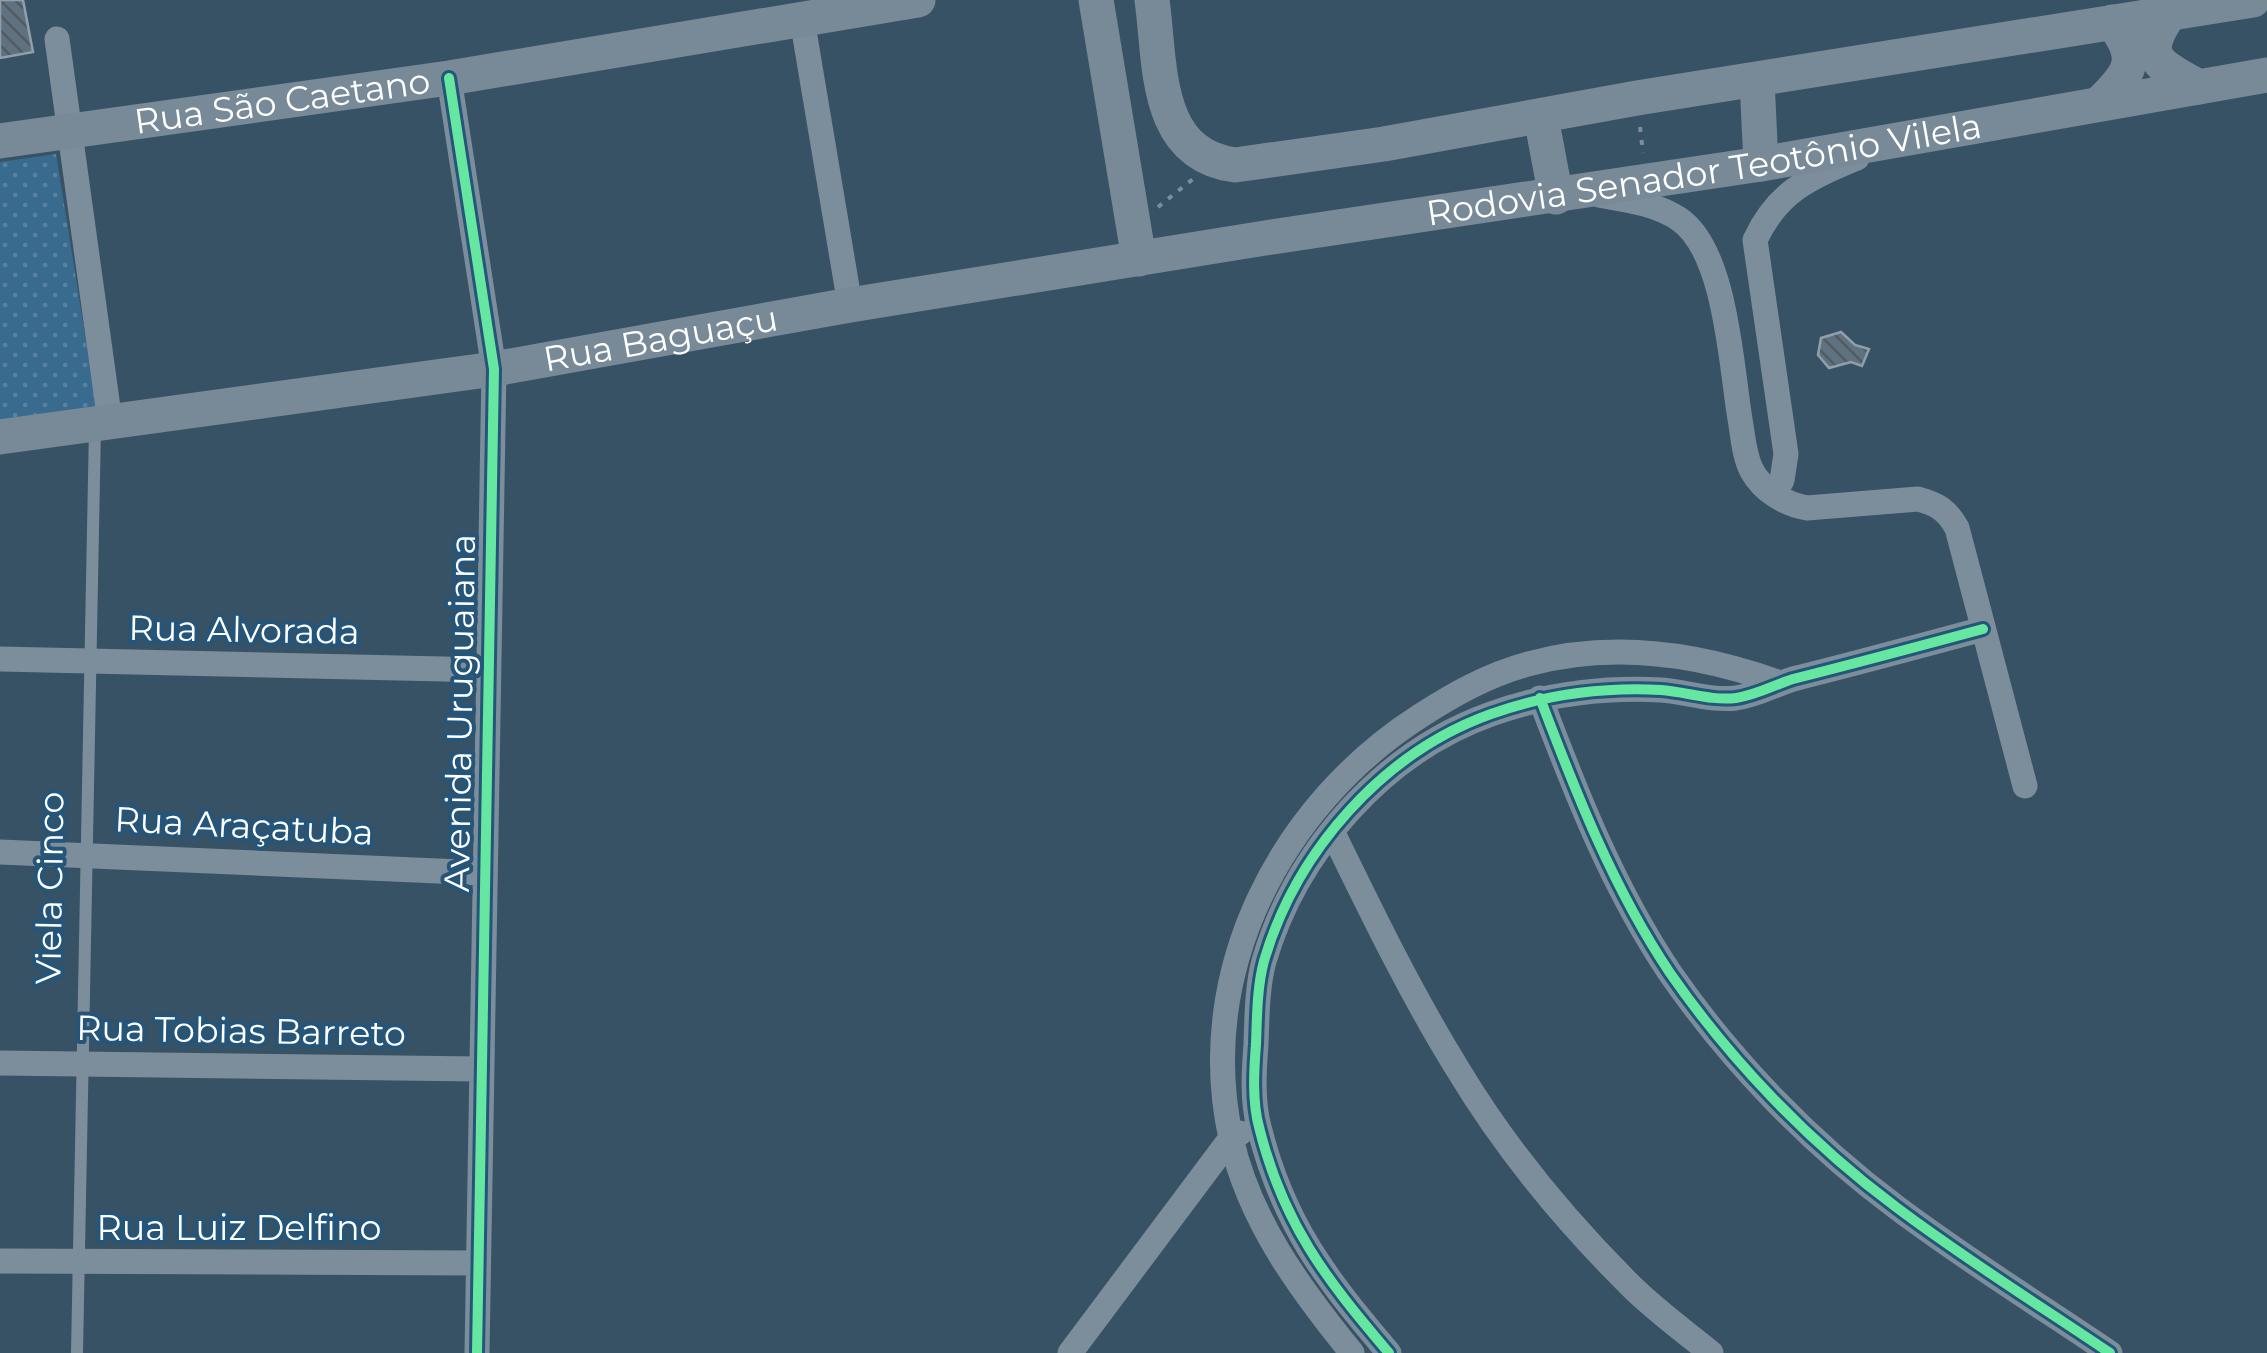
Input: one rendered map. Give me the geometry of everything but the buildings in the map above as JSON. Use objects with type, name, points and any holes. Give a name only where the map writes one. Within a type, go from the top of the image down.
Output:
[{"type":"main road","name":"Rua São Caetano","points":[[0,141],[449,78],[918,0]]},
{"type":"main road","points":[[1096,0],[1136,242]]},
{"type":"main road","points":[[1152,0],[1168,114],[1180,136],[1195,151],[1216,162],[1254,164],[1637,98],[2253,0]]},
{"type":"main road","points":[[2170,13],[2152,44],[2155,56],[2163,67],[2200,87]]},
{"type":"main road","points":[[2100,103],[2125,78],[2130,62],[2128,47],[2112,22]]},
{"type":"main road","name":"Rodovia Senador Teotônio Vilela","points":[[1136,242],[1570,195],[2267,75]]},
{"type":"main road","points":[[1757,80],[1761,164]]},
{"type":"main road","points":[[1541,117],[1570,195]]},
{"type":"main road","name":"Rua Baguaçu","points":[[0,437],[494,369],[850,305],[1136,242]]},
{"type":"street","points":[[802,19],[850,305]]},
{"type":"street","name":"Viela Cinco","points":[[56,39],[70,130],[102,423]]},
{"type":"street","name":"Avenida Uruguaiana","points":[[449,78],[494,369],[476,1353]]},
{"type":"street","points":[[1774,494],[1782,480],[1786,454],[1755,240],[1767,214],[1787,192],[1909,137]]},
{"type":"street","points":[[1570,195],[1649,205],[1680,220],[1705,248],[1718,284],[1747,461],[1764,487],[1791,505],[1807,508],[1918,499],[1948,512],[1957,528],[2025,786]]},
{"type":"street","points":[[1389,1353],[1308,1252],[1287,1210],[1257,1122],[1254,1070],[1263,965],[1295,887],[1332,830],[1384,778],[1443,736],[1488,715],[1540,698],[1591,691],[1668,690],[1730,698],[1984,629]]},
{"type":"street","points":[[1352,1353],[1281,1258],[1251,1201],[1231,1138],[1222,1072],[1226,1004],[1242,938],[1269,875],[1306,818],[1366,756],[1463,688],[1528,664],[1586,654],[1666,654],[1731,666],[1780,683]]},
{"type":"street","points":[[1586,654],[1591,691]]},
{"type":"street","name":"Rua Alvorada","points":[[0,659],[488,670]]},
{"type":"street","points":[[1540,698],[1594,834],[1631,908],[1671,974],[1771,1096],[1833,1156],[1896,1207],[2110,1353]]},
{"type":"street","points":[[1366,756],[1384,778]]},
{"type":"street","points":[[1332,830],[1429,1020],[1458,1071],[1513,1149],[1571,1223],[1636,1290],[1711,1353]]},
{"type":"street","name":"Rua Araçatuba","points":[[0,852],[484,873]]},
{"type":"street","name":"Rua Tobias Barreto","points":[[0,1063],[480,1068]]},
{"type":"street","points":[[1070,1353],[1231,1138],[1257,1122]]},
{"type":"street","name":"Rua Luiz Delfino","points":[[0,1261],[478,1263]]},
{"type":"lane","name":"Viela Cinco","points":[[77,1353],[84,853],[102,423]]},
{"type":"path","points":[[1637,98],[1646,183]]},
{"type":"path","points":[[1136,242],[1216,162]]},
{"type":"shaded area","points":[[56,154],[98,416],[0,428],[0,162]]},
{"type":"cycle path","points":[[449,78],[494,369],[477,1353]]},
{"type":"cycle path","points":[[1389,1353],[1345,1300],[1294,1222],[1269,1162],[1254,1096],[1264,961],[1278,921],[1321,845],[1349,811],[1414,754],[1451,731],[1512,707],[1575,693],[1617,690],[1736,698],[1983,629]]},
{"type":"cycle path","points":[[1540,698],[1613,874],[1670,973],[1719,1038],[1803,1128],[1864,1182],[1949,1245],[2110,1353]]}]
